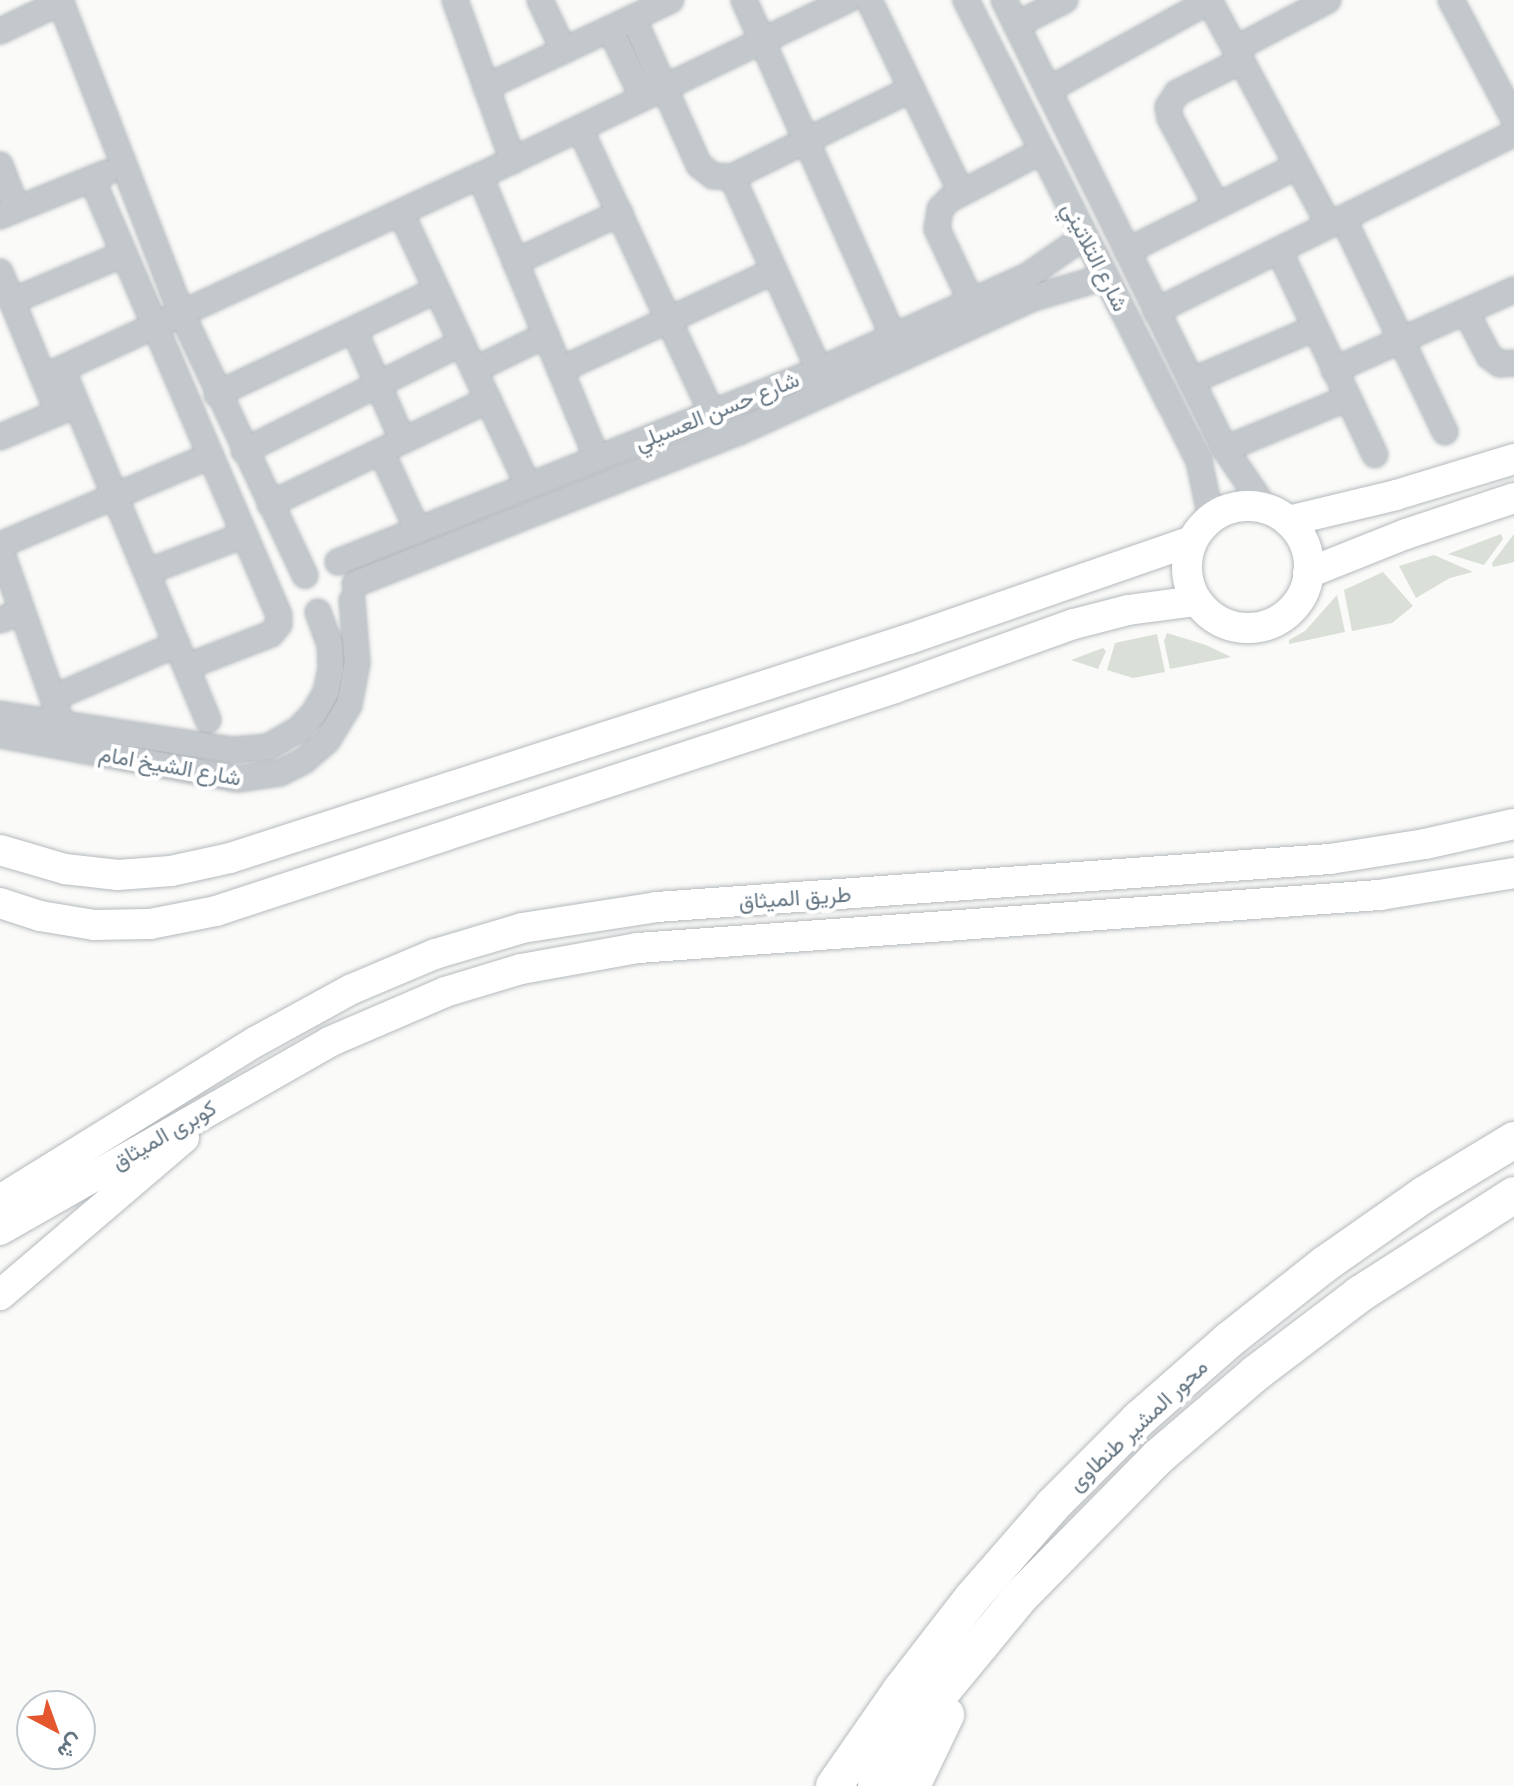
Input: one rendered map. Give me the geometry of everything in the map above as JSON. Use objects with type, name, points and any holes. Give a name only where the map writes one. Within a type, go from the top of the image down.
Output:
[{"type":"highway","name":"محور المشير طنطاوى","points":[[834,1786],[900,1691],[972,1598],[1053,1505],[1139,1419],[1229,1340],[1325,1264],[1425,1194],[1514,1140]]},
{"type":"highway","name":"محور المشير طنطاوى","points":[[876,1786],[982,1641],[1083,1529],[1216,1406],[1360,1294],[1514,1195]]},
{"type":"highway","points":[[912,1786],[982,1641]]},
{"type":"main road","points":[[0,850],[65,869],[118,875],[171,871],[230,858],[909,639],[1202,530],[1243,506],[1277,515],[1396,495],[1514,459]]},
{"type":"main road","points":[[1308,573],[1395,538],[1514,498]]},
{"type":"main road","points":[[1202,530],[1187,578],[1196,601],[1225,625],[1262,627],[1294,607],[1308,573],[1302,539],[1277,515]]},
{"type":"main road","points":[[0,903],[40,916],[94,925],[150,924],[216,911],[869,697],[1074,624],[1128,610],[1196,601]]},
{"type":"main road","name":"طريق الميثاق","points":[[122,1125],[255,1042],[352,989],[435,954],[522,928],[657,907],[1330,859],[1425,844],[1514,824]]},
{"type":"main road","name":"طريق الميثاق","points":[[329,1042],[408,1006],[470,984],[598,953],[1380,895],[1514,873]]},
{"type":"main road","name":"كوبرى الميثاق","points":[[0,1220],[329,1042]]},
{"type":"main road","points":[[0,1295],[230,1096]]},
{"type":"main road","points":[[0,1177],[122,1125]]},
{"type":"main road","name":"كوبرى الميثاق","points":[[0,1220],[122,1125]]},
{"type":"street","points":[[455,0],[513,161]]},
{"type":"street","points":[[540,0],[564,51]]},
{"type":"street","points":[[486,87],[671,0]]},
{"type":"street","points":[[744,0],[893,337]]},
{"type":"street","points":[[869,0],[961,192]]},
{"type":"street","name":"شارع التلاتيني","points":[[966,0],[1199,461],[1202,530]]},
{"type":"street","name":"شارع التلاتيني","points":[[1004,0],[1225,449],[1277,515]]},
{"type":"street","points":[[1016,25],[1065,0]]},
{"type":"street","points":[[1217,206],[1170,118],[1168,107],[1177,93],[1328,0]]},
{"type":"street","points":[[1451,0],[1512,110]]},
{"type":"street","points":[[0,31],[60,1],[182,314],[217,394],[305,575],[302,594],[308,605],[318,612],[337,613],[353,592],[350,571],[338,562],[319,562],[305,575]]},
{"type":"street","points":[[1048,90],[1209,1],[1297,166],[1336,222],[1401,340],[1445,432]]},
{"type":"street","points":[[53,373],[513,161],[835,3]]},
{"type":"street","points":[[633,18],[699,165],[713,176],[732,177],[912,89]]},
{"type":"street","points":[[610,29],[643,98]]},
{"type":"street","points":[[580,129],[712,414]]},
{"type":"street","points":[[1156,311],[1514,133]]},
{"type":"street","points":[[972,303],[936,222],[944,203],[1042,151]]},
{"type":"street","points":[[0,165],[8,212],[123,166]]},
{"type":"street","points":[[1127,251],[1297,166]]},
{"type":"street","points":[[480,176],[597,459]]},
{"type":"street","points":[[732,177],[819,370]]},
{"type":"street","points":[[53,698],[182,656],[271,634],[279,624],[277,612],[92,179]]},
{"type":"street","points":[[401,213],[528,485]]},
{"type":"street","points":[[515,262],[620,213]]},
{"type":"street","name":"شارع حسن العسيلي","points":[[338,562],[819,370],[972,303],[1060,257],[1085,236]]},
{"type":"street","points":[[1279,250],[1375,455]]},
{"type":"street","points":[[12,301],[124,254]]},
{"type":"street","points":[[1060,257],[1073,284]]},
{"type":"street","points":[[560,370],[774,271]]},
{"type":"street","points":[[0,272],[12,301],[53,373],[115,496],[208,720]]},
{"type":"street","name":"شارع حسن العسيلي","points":[[353,592],[711,444],[1033,298],[1105,277]]},
{"type":"street","points":[[217,394],[437,290]]},
{"type":"street","points":[[1334,370],[1514,290]]},
{"type":"street","points":[[1466,312],[1489,356],[1500,364],[1514,363]]},
{"type":"street","points":[[1191,381],[1315,328]]},
{"type":"street","points":[[354,330],[378,385],[392,446],[417,529]]},
{"type":"street","points":[[474,370],[546,335]]},
{"type":"street","points":[[244,451],[462,343]]},
{"type":"street","points":[[1225,449],[1348,398]]},
{"type":"street","points":[[270,504],[488,400]]},
{"type":"street","points":[[0,437],[68,408]]},
{"type":"street","points":[[62,724],[53,698],[11,616],[0,546],[210,456]]},
{"type":"street","points":[[147,572],[244,535]]},
{"type":"street","name":"شارع الشيخ امام","points":[[0,735],[238,779],[280,773],[316,751],[336,730],[349,705],[357,663],[353,592]]},
{"type":"street","name":"شارع الشيخ امام","points":[[0,714],[233,750],[256,750],[279,742],[307,722],[321,703],[329,680],[330,645],[318,612]]},
{"type":"shaded area","points":[[1501,534],[1503,539],[1484,565],[1448,554]]},
{"type":"shaded area","points":[[1514,534],[1514,562],[1493,567],[1492,563]]},
{"type":"shaded area","points":[[1434,555],[1473,572],[1450,578],[1416,598],[1399,566]]},
{"type":"shaded area","points":[[1383,572],[1413,606],[1392,623],[1352,631],[1344,590]]},
{"type":"shaded area","points":[[1337,595],[1345,632],[1289,644],[1289,640],[1305,631]]},
{"type":"shaded area","points":[[1167,633],[1206,645],[1231,657],[1170,669],[1164,641]]},
{"type":"shaded area","points":[[1157,634],[1165,672],[1133,678],[1107,670],[1115,643]]},
{"type":"shaded area","points":[[1103,648],[1106,651],[1098,669],[1071,660]]}]
